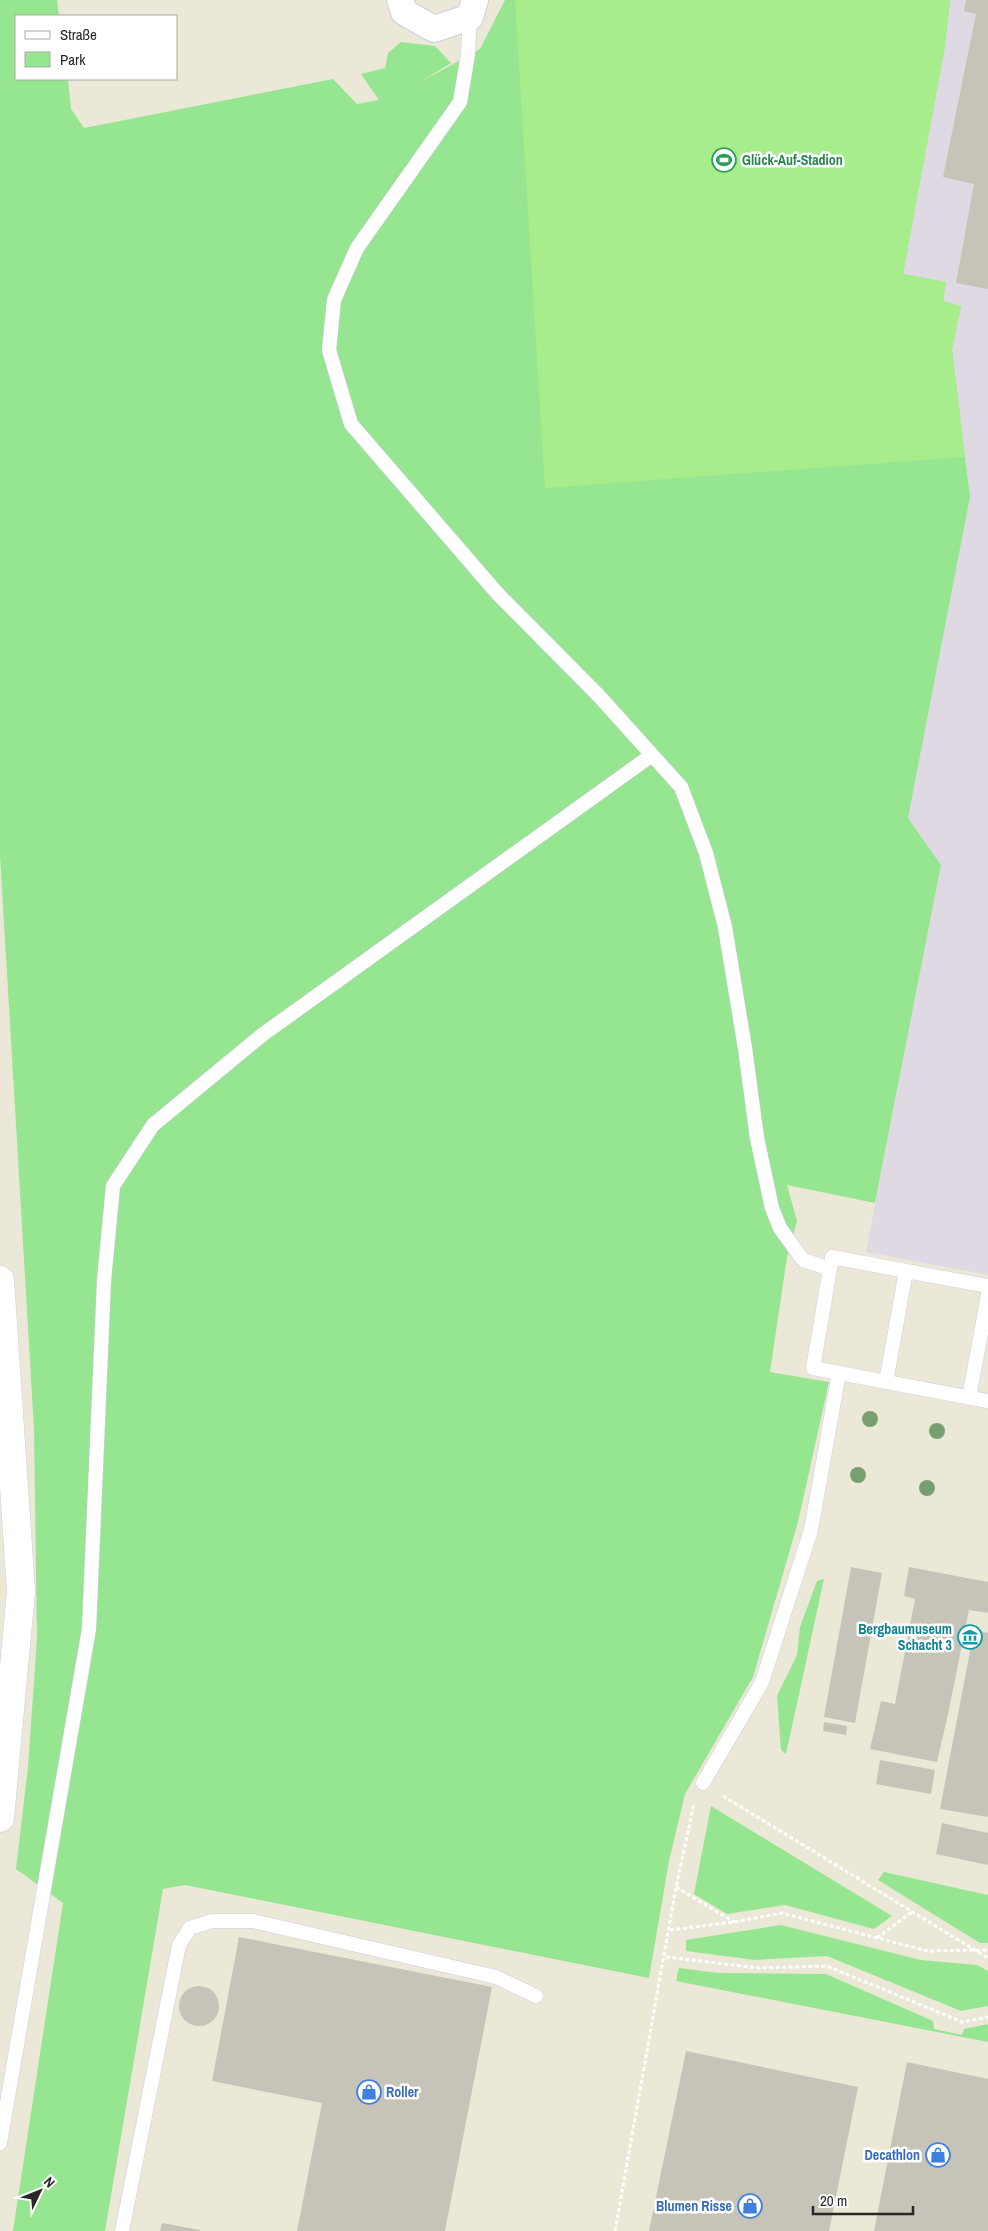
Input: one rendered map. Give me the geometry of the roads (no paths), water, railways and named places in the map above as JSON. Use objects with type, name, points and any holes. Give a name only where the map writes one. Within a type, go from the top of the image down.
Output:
[{"type":"main road","points":[[0,1280],[21,1591],[0,1818]]},
{"type":"street","points":[[400,0],[404,12],[434,29],[473,8]]},
{"type":"lane","points":[[473,8],[460,102],[357,248],[334,300],[329,350],[351,424],[497,593],[599,696],[681,787],[706,853],[725,927],[745,1048],[756,1138],[772,1208],[780,1228],[803,1260],[830,1269]]},
{"type":"lane","points":[[0,2143],[89,1629],[104,1281],[113,1186],[153,1124],[262,1035],[652,755]]},
{"type":"lane","points":[[988,1286],[832,1256],[814,1368],[988,1401]]},
{"type":"lane","points":[[886,1382],[906,1271]]},
{"type":"lane","points":[[969,1398],[988,1295]]},
{"type":"lane","points":[[703,1783],[762,1682],[811,1530],[839,1373]]},
{"type":"lane","points":[[122,2231],[179,1944],[190,1928],[212,1921],[253,1921],[496,1977],[536,1996]]},
{"type":"place","name":"Glück-Auf-Stadion","points":[[724,160]]},
{"type":"place","name":"Bergbaumuseum Schacht 3","points":[[970,1637]]},
{"type":"place","name":"Roller","points":[[369,2092]]},
{"type":"place","name":"Decathlon","points":[[938,2155]]},
{"type":"place","name":"Blumen Risse","points":[[750,2206]]}]
